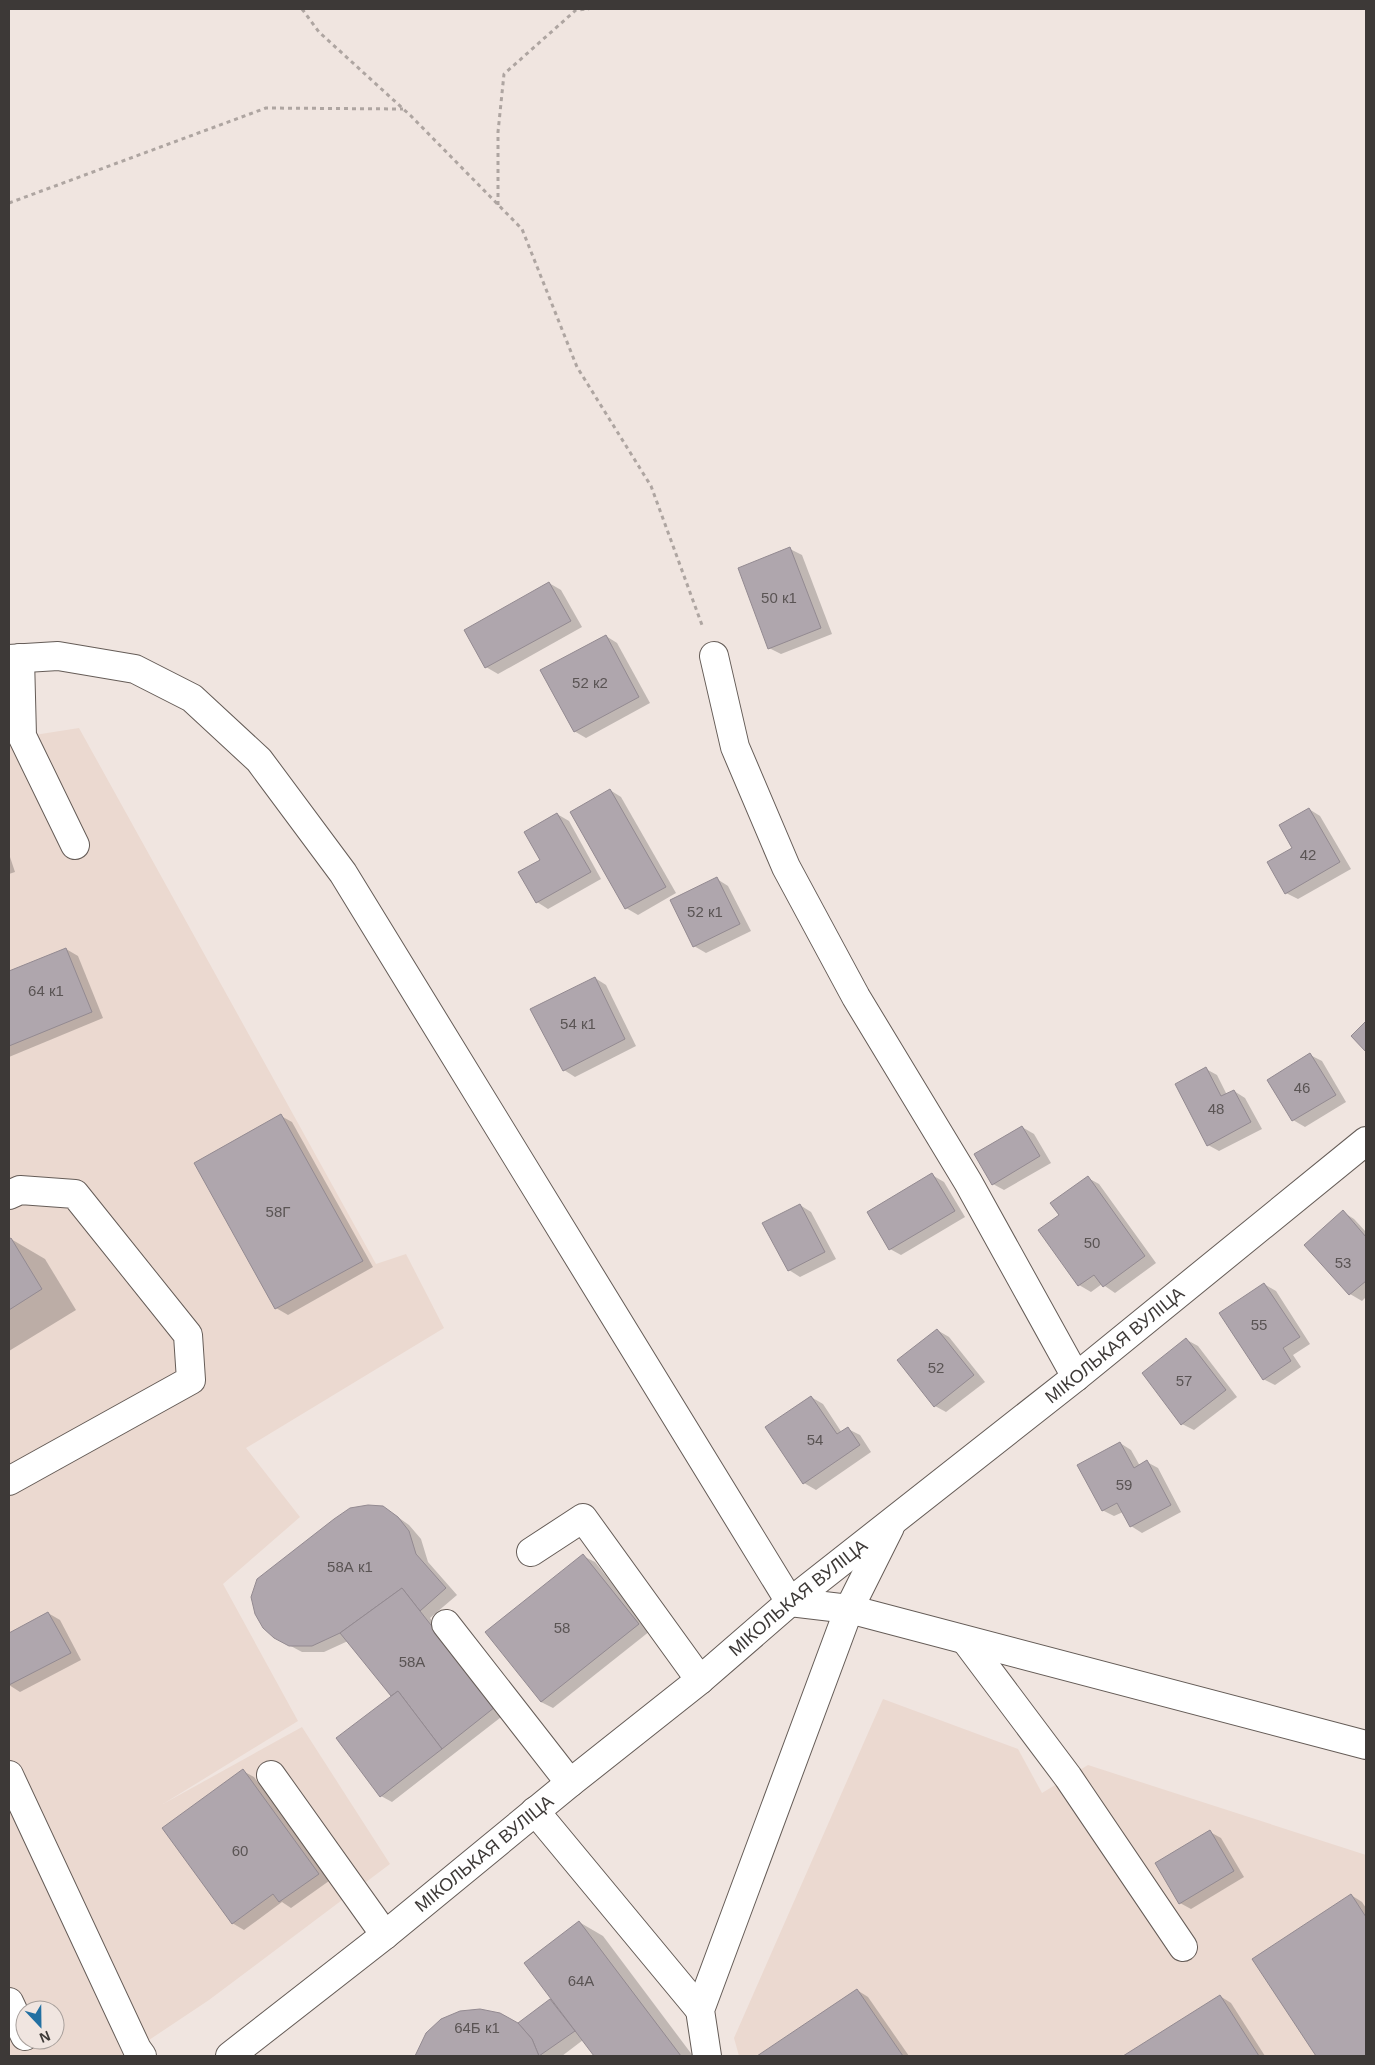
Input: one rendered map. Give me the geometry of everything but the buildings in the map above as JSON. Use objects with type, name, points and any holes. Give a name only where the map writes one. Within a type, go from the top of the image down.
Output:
[{"type":"street","points":[[75,845],[22,736],[14,659],[58,656],[135,669],[192,698],[259,760],[342,873],[790,1602],[849,1609],[1366,1745]]},
{"type":"street","points":[[714,656],[735,747],[786,866],[856,997],[968,1182],[1076,1377]]},
{"type":"street","name":"МІКОЛЬКАЯ ВУЛІЦА","points":[[230,2056],[385,1935],[535,1811],[700,1680],[790,1602],[1076,1377],[1366,1141]]},
{"type":"street","points":[[9,1195],[20,1190],[76,1194],[188,1334],[191,1380],[9,1481]]},
{"type":"street","points":[[531,1552],[584,1518],[700,1680]]},
{"type":"street","points":[[707,2056],[700,2010],[849,1609],[893,1521]]},
{"type":"street","points":[[446,1624],[570,1783]]},
{"type":"street","points":[[966,1641],[1068,1777],[1183,1947]]},
{"type":"street","points":[[9,1774],[137,2049],[142,2056]]},
{"type":"street","points":[[271,1774],[385,1935]]},
{"type":"street","points":[[535,1811],[700,2010]]},
{"type":"street","points":[[9,2002],[15,2015]]},
{"type":"path","points":[[302,9],[319,32],[404,110],[522,229],[577,367],[651,486],[714,656]]},
{"type":"path","points":[[498,205],[498,132],[504,74],[576,10],[589,9]]},
{"type":"path","points":[[9,203],[266,108],[404,110]]},
{"type":"shaded area","points":[[79,728],[376,1264],[406,1254],[444,1328],[246,1448],[300,1517],[223,1584],[298,1721],[163,1804],[302,1727],[390,1864],[209,2000],[125,2056],[9,2056],[9,739]]},
{"type":"shaded area","points":[[883,1699],[1018,1749],[1042,1793],[1088,1765],[1366,1855],[1366,2056],[739,2056],[734,2038]]}]
